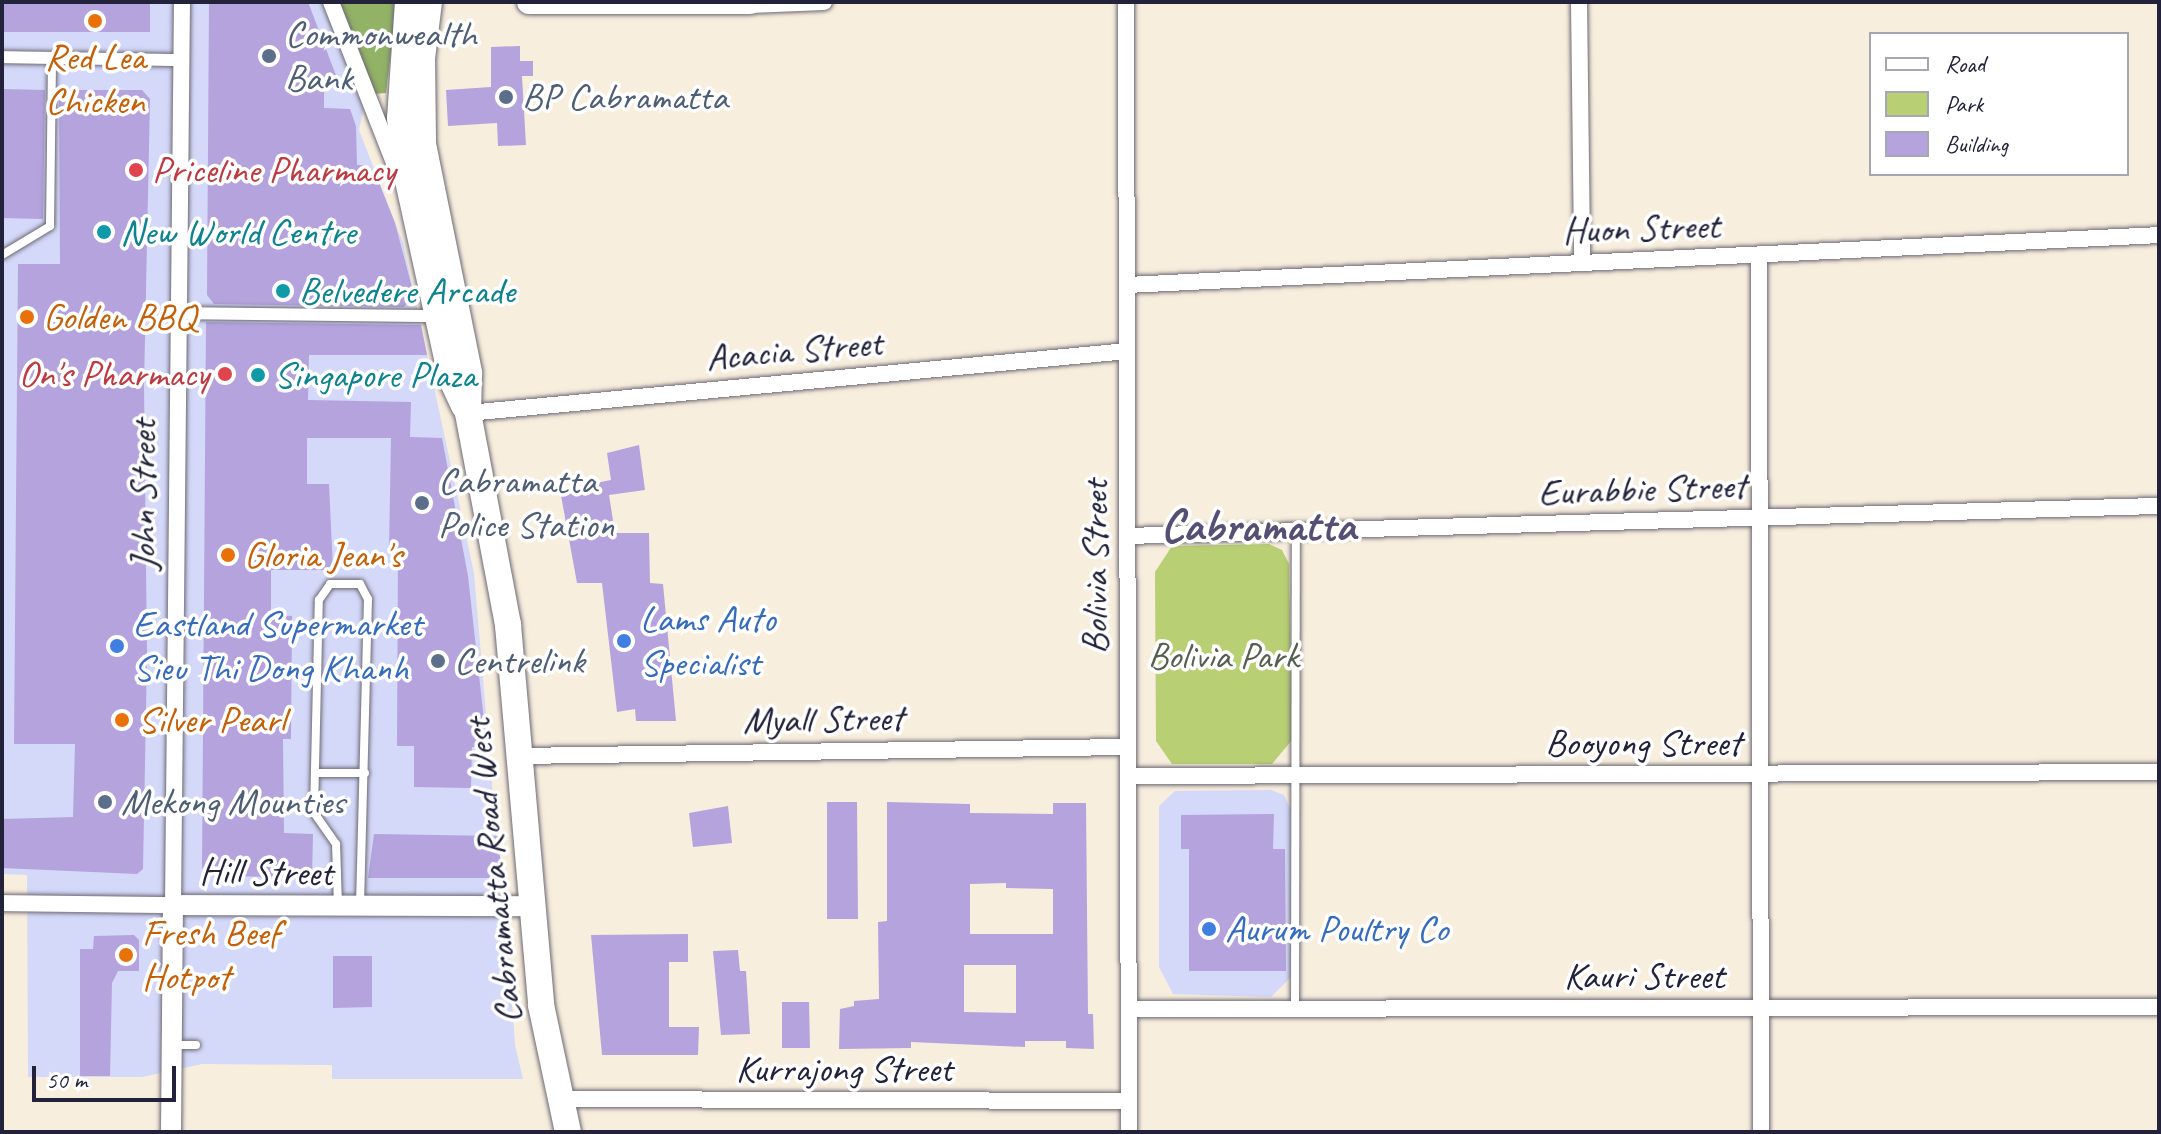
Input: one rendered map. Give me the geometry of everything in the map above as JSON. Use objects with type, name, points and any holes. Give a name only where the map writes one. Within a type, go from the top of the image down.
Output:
[{"type":"main road","name":"Cabramatta Road West","points":[[408,2],[400,118],[418,228],[453,385],[468,413]]},
{"type":"main road","name":"Cabramatta Road West","points":[[429,2],[422,58],[423,144],[469,373],[468,413],[508,625],[530,906],[558,1099],[568,1132]]},
{"type":"main road","points":[[529,2],[750,3]]},
{"type":"street","name":"John Street","points":[[171,1132],[182,2]]},
{"type":"street","name":"Cabramatta Road West","points":[[331,2],[418,228]]},
{"type":"street","points":[[750,3],[824,2]]},
{"type":"street","name":"Bolivia Street","points":[[1126,2],[1129,1132]]},
{"type":"street","points":[[1579,2],[1582,262]]},
{"type":"street","points":[[2,57],[181,60]]},
{"type":"street","name":"Huon Street","points":[[1127,285],[2159,235]]},
{"type":"street","points":[[1759,255],[1761,1132]]},
{"type":"street","points":[[178,313],[438,316]]},
{"type":"street","name":"Acacia Street","points":[[468,413],[1127,351]]},
{"type":"street","name":"Eurabbie Street","points":[[1127,536],[2159,506]]},
{"type":"street","name":"Myall Street","points":[[518,756],[1128,747]]},
{"type":"street","name":"Booyong Street","points":[[1128,776],[2159,772]]},
{"type":"street","name":"Hill Street","points":[[2,903],[530,906]]},
{"type":"street","name":"Kauri Street","points":[[1130,1009],[2159,1007]]},
{"type":"street","name":"Kurrajong Street","points":[[558,1099],[1129,1101]]},
{"type":"lane","points":[[2,255],[50,226],[52,59]]},
{"type":"lane","points":[[1295,1008],[1296,531]]},
{"type":"lane","points":[[338,907],[336,844],[314,813],[319,600],[330,584],[360,584],[368,599],[365,773],[358,825],[360,907]]},
{"type":"lane","points":[[315,773],[365,773]]},
{"type":"lane","points":[[171,1045],[196,1045]]},
{"type":"shaded area","points":[[2,2],[386,2],[359,130],[403,243],[474,573],[500,878],[496,882],[500,935],[508,942],[515,1045],[523,1079],[332,1079],[332,1065],[202,1064],[142,1077],[28,1077],[27,875],[2,874]]},
{"type":"shaded area","points":[[1271,790],[1284,795],[1292,812],[1291,977],[1271,997],[1173,994],[1159,967],[1159,806],[1175,791]]},
{"type":"green space","points":[[336,2],[397,2],[386,93],[373,94]]},
{"type":"green space","name":"Bolivia Park","points":[[1269,544],[1282,550],[1289,564],[1292,740],[1272,764],[1172,764],[1156,741],[1155,572],[1172,546]]},
{"type":"building","points":[[2,2],[150,2],[150,32],[2,32]]},
{"type":"building","points":[[209,2],[308,2],[337,78],[324,78],[324,108],[350,109],[356,126],[357,165],[364,165],[364,179],[378,180],[395,223],[414,295],[404,307],[214,304],[207,295]]},
{"type":"building","points":[[520,46],[520,61],[533,61],[533,76],[522,76],[526,145],[498,146],[497,123],[448,126],[446,90],[491,87],[491,47]]},
{"type":"building","points":[[2,89],[45,90],[43,219],[2,218]]},
{"type":"building","points":[[59,90],[142,90],[150,99],[144,385],[147,656],[143,869],[137,874],[2,868],[2,819],[73,817],[75,744],[14,744],[18,264],[60,264]]},
{"type":"building","points":[[206,322],[421,325],[427,355],[309,355],[308,400],[411,402],[410,437],[442,438],[468,576],[487,747],[472,747],[471,788],[414,787],[414,746],[397,746],[398,550],[389,550],[391,438],[307,438],[307,484],[329,484],[333,570],[271,570],[271,615],[292,616],[291,739],[283,739],[284,833],[313,834],[312,877],[210,876],[202,868]]},
{"type":"building","points":[[639,445],[645,490],[609,495],[615,533],[649,533],[650,583],[663,584],[676,721],[636,721],[635,709],[617,712],[602,583],[577,583],[560,490],[611,480],[607,453]]},
{"type":"building","points":[[827,802],[857,802],[858,919],[827,919]]},
{"type":"building","points":[[887,802],[970,804],[970,813],[1053,814],[1053,803],[1086,803],[1088,1014],[1093,1014],[1094,1049],[1066,1048],[1066,1041],[1025,1041],[1025,1047],[911,1042],[911,1048],[839,1049],[840,1009],[854,1006],[854,1001],[879,999],[878,922],[887,921]],"holes":[[[1006,883],[1006,888],[1053,889],[1053,934],[970,934],[970,884]],[[964,965],[1016,965],[1016,1013],[964,1012]]]},
{"type":"building","points":[[728,806],[732,843],[693,847],[689,813]]},
{"type":"building","points":[[1274,814],[1273,849],[1285,849],[1286,971],[1189,971],[1189,849],[1181,849],[1181,815]]},
{"type":"building","points":[[374,834],[498,836],[501,867],[490,878],[368,878]]},
{"type":"building","points":[[688,934],[688,962],[669,962],[669,1027],[699,1027],[698,1055],[602,1055],[591,935]]},
{"type":"building","points":[[134,935],[139,940],[139,971],[118,971],[112,983],[110,1076],[80,1076],[80,949],[93,949],[94,936]]},
{"type":"building","points":[[738,950],[740,971],[746,971],[750,1034],[721,1035],[713,951]]},
{"type":"building","points":[[333,956],[372,956],[372,1007],[333,1008]]},
{"type":"building","points":[[782,1002],[809,1002],[810,1048],[782,1048]]},
{"type":"place","name":"Red Lea Chicken","points":[[95,21]]},
{"type":"place","name":"Commonwealth Bank","points":[[269,56]]},
{"type":"place","name":"BP Cabramatta","points":[[506,97]]},
{"type":"place","name":"Priceline Pharmacy","points":[[136,170]]},
{"type":"place","name":"New World Centre","points":[[104,232]]},
{"type":"place","name":"Belvedere Arcade","points":[[283,291]]},
{"type":"place","name":"Golden BBQ","points":[[27,317]]},
{"type":"place","name":"On's Pharmacy","points":[[225,374]]},
{"type":"place","name":"Singapore Plaza","points":[[258,375]]},
{"type":"place","name":"Cabramatta Police Station","points":[[422,503]]},
{"type":"place","name":"Gloria Jean's","points":[[228,555]]},
{"type":"place","name":"Lams Auto Specialist","points":[[624,641]]},
{"type":"place","name":"Eastland Supermarket Sieu Thi Dong Khanh","points":[[117,646]]},
{"type":"place","name":"Centrelink","points":[[438,661]]},
{"type":"place","name":"Silver Pearl","points":[[122,720]]},
{"type":"place","name":"Mekong Mounties","points":[[105,802]]},
{"type":"place","name":"Aurum Poultry Co","points":[[1209,929]]},
{"type":"place","name":"Fresh Beef Hotpot","points":[[126,955]]},
{"type":"district","name":"Cabramatta","points":[[1258,526]]}]
